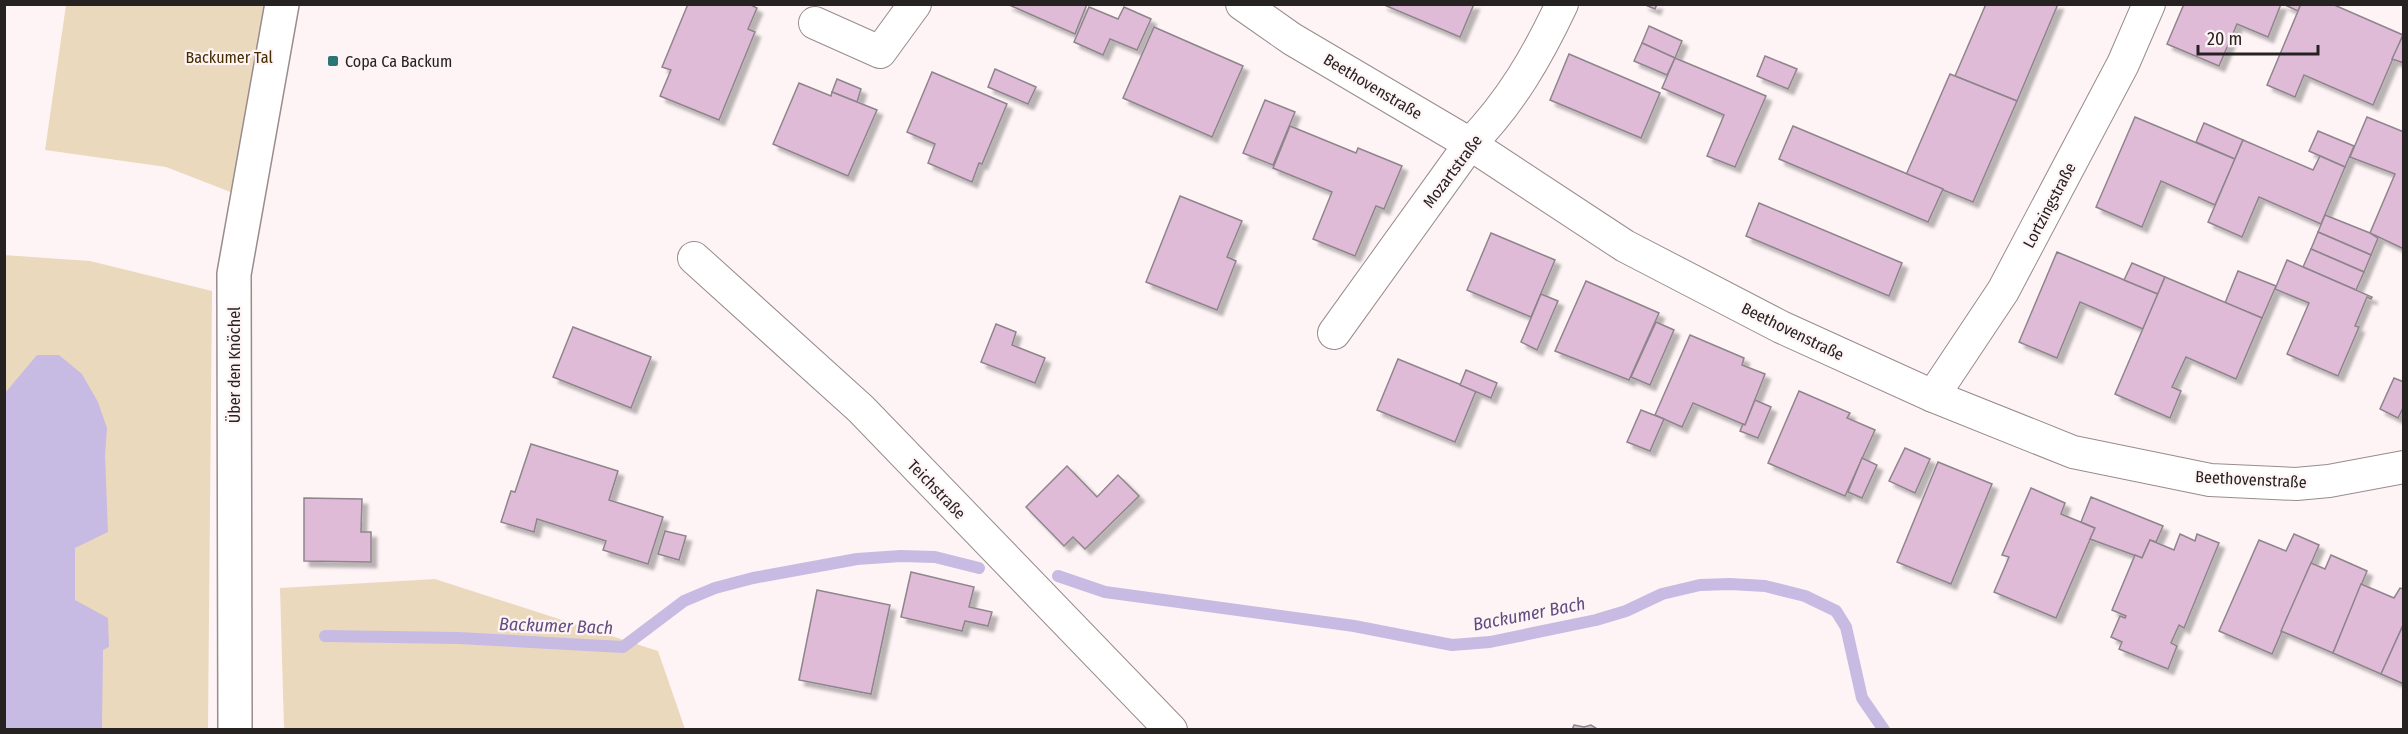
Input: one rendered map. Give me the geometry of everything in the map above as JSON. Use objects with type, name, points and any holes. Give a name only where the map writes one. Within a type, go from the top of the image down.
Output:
[{"type":"main road","name":"Über den Knöchel","points":[[235,729],[234,273],[282,4]]},
{"type":"street","points":[[815,23],[880,52],[915,4]]},
{"type":"street","name":"Beethovenstraße","points":[[1242,4],[1293,39],[1470,144],[1624,246],[1781,327],[1933,396],[2073,452],[2210,480],[2296,484],[2329,481],[2403,467]]},
{"type":"street","name":"Mozartstraße","points":[[1335,333],[1470,144],[1493,121],[1525,77],[1562,4]]},
{"type":"street","name":"Lortzingstraße","points":[[1933,396],[2003,291],[2123,64],[2149,4]]},
{"type":"street","name":"Teichstraße","points":[[694,258],[861,409],[1171,729]]},
{"type":"green space","name":"Backumer Tal","points":[[66,5],[287,5],[246,198],[166,167],[45,150]]},
{"type":"green space","points":[[4,255],[90,261],[212,291],[208,729],[5,729]]},
{"type":"green space","points":[[435,579],[658,651],[685,729],[284,729],[280,588]]},
{"type":"shaded area","points":[[37,355],[59,355],[82,374],[98,402],[107,428],[105,455],[108,532],[75,548],[75,600],[108,618],[109,647],[103,650],[102,729],[5,729],[5,393]]},
{"type":"building","points":[[688,4],[749,4],[757,8],[748,29],[755,32],[719,120],[660,96],[671,70],[662,67]]},
{"type":"building","points":[[1007,4],[1087,4],[1075,34]]},
{"type":"building","points":[[1382,4],[1474,4],[1460,37]]},
{"type":"building","points":[[1643,4],[1657,4],[1655,9]]},
{"type":"building","points":[[1986,4],[2058,4],[2017,101],[1955,76]]},
{"type":"building","points":[[2184,4],[2281,4],[2268,37],[2237,24],[2219,66],[2167,44]]},
{"type":"building","points":[[2283,4],[2301,4],[2298,11]]},
{"type":"building","points":[[2301,4],[2332,4],[2403,35],[2373,105],[2304,75],[2295,97],[2267,85]]},
{"type":"building","points":[[1089,7],[1118,19],[1124,7],[1151,19],[1137,50],[1110,39],[1103,55],[1074,42]]},
{"type":"building","points":[[1649,26],[1682,41],[1675,58],[1642,43]]},
{"type":"building","points":[[1154,27],[1243,66],[1212,137],[1123,98]]},
{"type":"building","points":[[2404,33],[2404,63],[2392,59]]},
{"type":"building","points":[[1642,43],[1675,58],[1667,75],[1634,61]]},
{"type":"building","points":[[1569,54],[1660,93],[1641,138],[1550,100]]},
{"type":"building","points":[[1765,56],[1797,69],[1788,89],[1757,76]]},
{"type":"building","points":[[1675,58],[1766,96],[1735,167],[1707,156],[1724,115],[1662,88]]},
{"type":"building","points":[[995,69],[1036,87],[1028,104],[988,87]]},
{"type":"building","points":[[932,72],[1007,104],[972,182],[928,163],[935,144],[907,132]]},
{"type":"building","points":[[1950,74],[2017,101],[1973,202],[1906,175]]},
{"type":"building","points":[[837,79],[861,89],[857,102],[832,92]]},
{"type":"building","points":[[799,83],[831,96],[832,92],[877,110],[848,176],[773,144]]},
{"type":"building","points":[[1265,100],[1295,112],[1273,165],[1243,153]]},
{"type":"building","points":[[2135,117],[2235,159],[2215,205],[2161,181],[2142,227],[2096,207]]},
{"type":"building","points":[[2367,117],[2404,132],[2404,249],[2370,233],[2395,174],[2350,157]]},
{"type":"building","points":[[2204,123],[2243,140],[2235,159],[2196,142]]},
{"type":"building","points":[[1290,126],[1356,153],[1358,148],[1402,166],[1384,209],[1376,206],[1355,256],[1313,239],[1332,192],[1273,168]]},
{"type":"building","points":[[1793,126],[1943,189],[1928,222],[1779,159]]},
{"type":"building","points":[[2318,131],[2354,146],[2345,167],[2309,151]]},
{"type":"building","points":[[2243,140],[2313,170],[2320,156],[2345,167],[2321,224],[2259,197],[2242,237],[2208,222]]},
{"type":"building","points":[[1180,196],[1242,221],[1227,257],[1236,261],[1217,310],[1146,282]]},
{"type":"building","points":[[1759,203],[1902,263],[1889,296],[1746,236]]},
{"type":"building","points":[[2325,215],[2378,238],[2371,255],[2318,232]]},
{"type":"building","points":[[2318,232],[2371,255],[2364,272],[2311,249]]},
{"type":"building","points":[[1491,233],[1555,260],[1531,317],[1467,290]]},
{"type":"building","points":[[2311,249],[2364,272],[2356,290],[2303,267]]},
{"type":"building","points":[[2057,252],[2158,294],[2143,329],[2080,302],[2057,358],[2019,342]]},
{"type":"building","points":[[2287,260],[2372,297],[2371,299],[2367,297],[2355,326],[2359,327],[2338,376],[2287,354],[2309,303],[2275,289]]},
{"type":"building","points":[[2132,263],[2165,277],[2158,294],[2124,280]]},
{"type":"building","points":[[2238,271],[2276,286],[2262,318],[2225,303]]},
{"type":"building","points":[[2165,277],[2262,318],[2236,379],[2186,357],[2172,387],[2181,391],[2170,418],[2115,394]]},
{"type":"building","points":[[1586,281],[1659,313],[1629,380],[1555,351]]},
{"type":"building","points":[[1541,294],[1558,301],[1537,350],[1521,342]]},
{"type":"building","points":[[1656,322],[1674,330],[1650,385],[1631,377]]},
{"type":"building","points":[[996,324],[1016,332],[1012,345],[1045,358],[1035,383],[981,362]]},
{"type":"building","points":[[573,327],[651,357],[631,408],[553,377]]},
{"type":"building","points":[[1690,335],[1744,358],[1742,365],[1765,374],[1745,425],[1693,403],[1682,427],[1655,415]]},
{"type":"building","points":[[1398,359],[1476,391],[1455,442],[1377,410]]},
{"type":"building","points":[[1466,370],[1497,383],[1491,398],[1460,385]]},
{"type":"building","points":[[2394,378],[2404,382],[2404,406],[2398,418],[2380,409]]},
{"type":"building","points":[[1799,391],[1850,413],[1847,418],[1875,430],[1845,496],[1768,463]]},
{"type":"building","points":[[1755,400],[1771,407],[1758,438],[1740,431],[1743,424],[1745,425]]},
{"type":"building","points":[[1641,410],[1664,419],[1650,451],[1627,442]]},
{"type":"building","points":[[531,444],[618,471],[609,500],[663,517],[648,564],[603,550],[606,541],[537,519],[534,532],[501,522],[511,491],[515,492]]},
{"type":"building","points":[[1905,448],[1930,459],[1915,493],[1889,481]]},
{"type":"building","points":[[1862,458],[1877,465],[1862,498],[1848,492]]},
{"type":"building","points":[[1938,462],[1992,484],[1951,584],[1897,562]]},
{"type":"building","points":[[1067,466],[1097,497],[1118,475],[1139,496],[1085,549],[1073,537],[1064,546],[1026,507]]},
{"type":"building","points":[[2031,488],[2065,503],[2061,514],[2095,528],[2056,618],[1994,592],[2009,557],[2002,555]]},
{"type":"building","points":[[2091,497],[2163,526],[2156,542],[2150,540],[2142,558],[2090,539],[2095,528],[2081,522]]},
{"type":"building","points":[[304,498],[362,499],[361,532],[371,532],[371,562],[304,561]]},
{"type":"building","points":[[665,531],[686,536],[679,560],[658,554]]},
{"type":"building","points":[[2180,534],[2195,541],[2197,534],[2219,543],[2184,628],[2179,625],[2171,643],[2177,646],[2168,669],[2119,649],[2122,642],[2111,637],[2120,616],[2125,618],[2126,616],[2112,610],[2135,555],[2142,558],[2150,540],[2174,550]]},
{"type":"building","points":[[2294,534],[2319,545],[2272,654],[2219,631],[2259,540],[2286,551]]},
{"type":"building","points":[[2331,555],[2367,571],[2333,653],[2281,631],[2311,563],[2325,569]]},
{"type":"building","points":[[911,572],[974,587],[969,607],[992,612],[988,626],[965,621],[962,631],[901,617]]},
{"type":"building","points":[[2361,584],[2394,598],[2400,588],[2404,589],[2404,623],[2381,674],[2333,653]]},
{"type":"building","points":[[817,590],[890,605],[871,694],[799,680]]},
{"type":"building","points":[[2404,623],[2404,684],[2381,674]]},
{"type":"building","points":[[1574,725],[1584,727],[1591,725],[1599,730],[1572,730]]},
{"type":"waterway","name":"Backumer Bach","points":[[325,636],[458,638],[623,647],[684,601],[715,588],[753,578],[857,559],[901,556],[935,557],[979,568]]},
{"type":"waterway","name":"Backumer Bach","points":[[1058,576],[1105,592],[1354,626],[1452,645],[1490,642],[1596,620],[1626,611],[1662,594],[1700,585],[1765,586],[1805,596],[1836,611],[1846,627],[1862,698],[1884,730]]},
{"type":"place","name":"Copa Ca Backum","points":[[333,61]]}]
